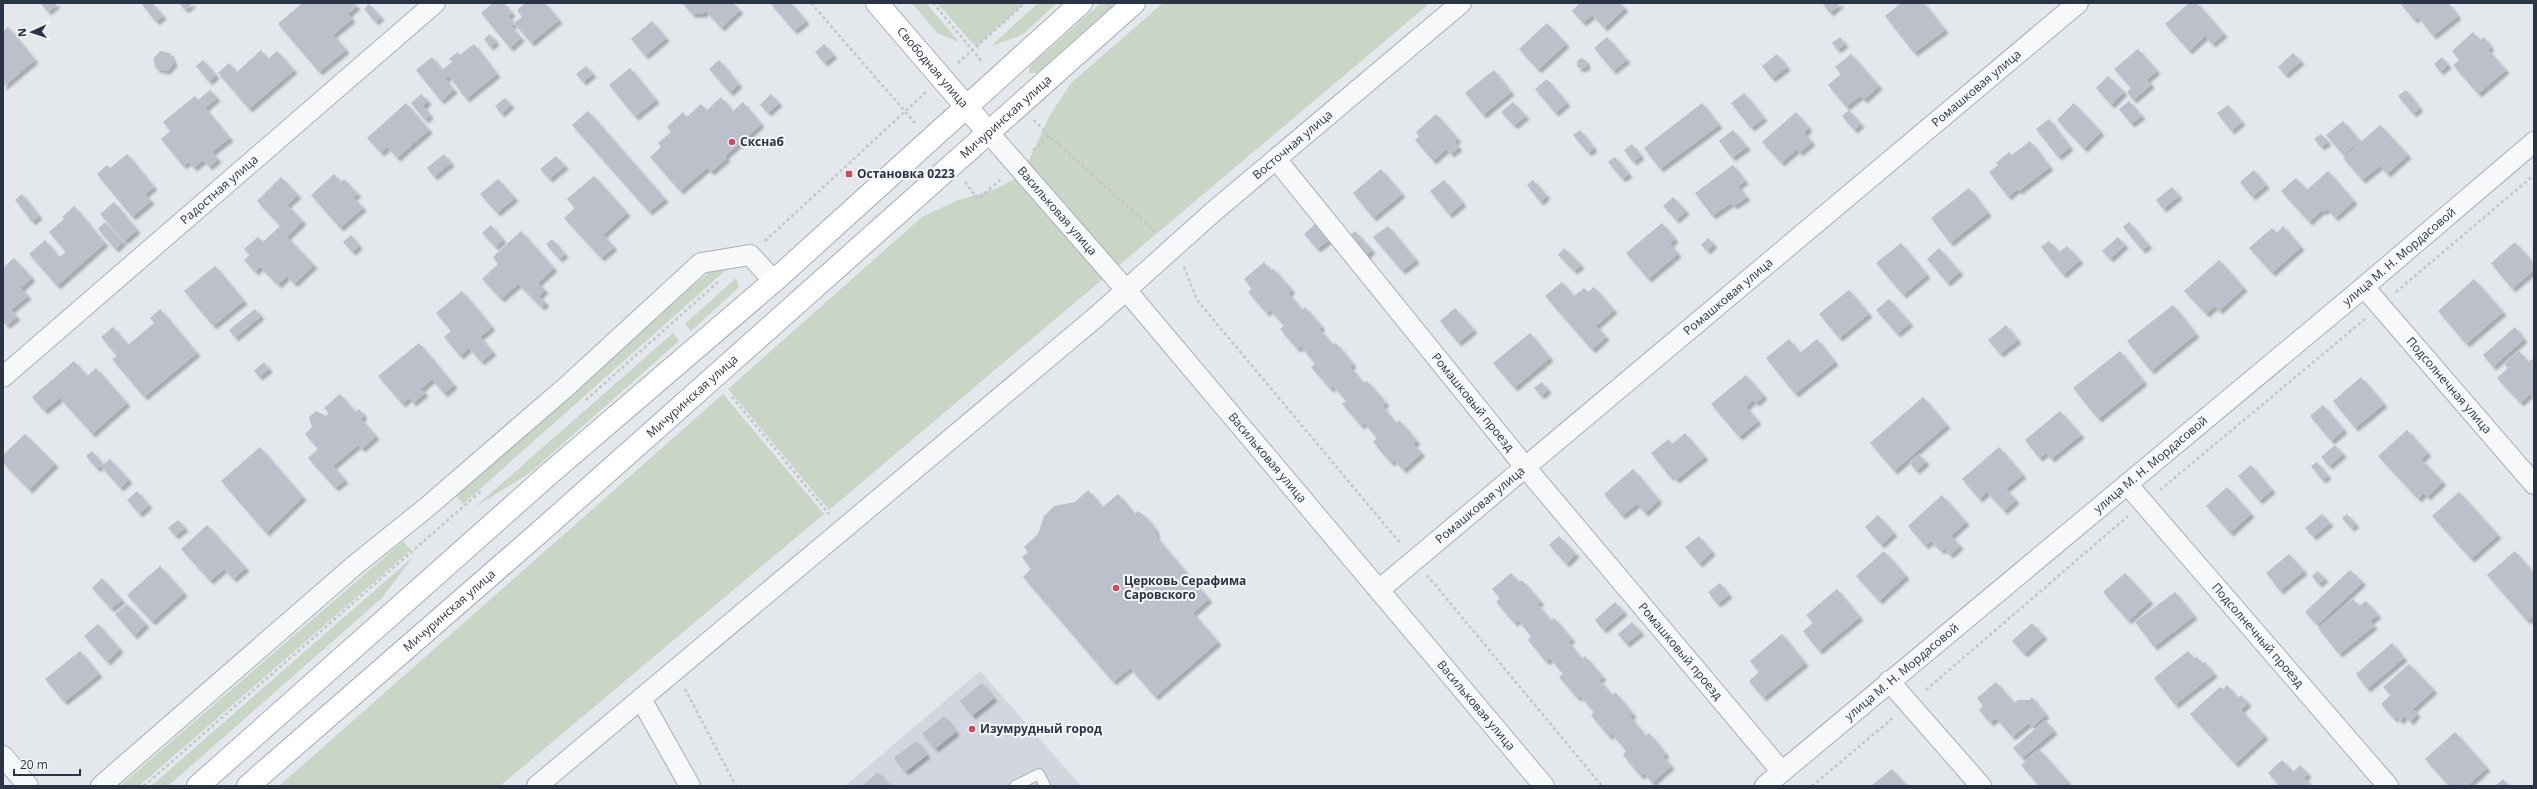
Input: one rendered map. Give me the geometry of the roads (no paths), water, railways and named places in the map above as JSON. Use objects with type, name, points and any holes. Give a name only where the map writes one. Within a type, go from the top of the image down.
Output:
[{"type":"main road","name":"Свободная улица","points":[[877,3],[988,132]]},
{"type":"main road","points":[[198,786],[549,474],[774,281],[965,106],[1081,3]]},
{"type":"main road","name":"Мичуринская улица","points":[[248,786],[530,540],[1134,3]]},
{"type":"street","name":"Радостная улица","points":[[3,376],[435,3]]},
{"type":"street","name":"Восточная улица","points":[[537,786],[843,531],[1126,290],[1276,159],[1461,3]]},
{"type":"street","name":"Ромашковая улица","points":[[1379,590],[1416,561],[2078,3]]},
{"type":"street","name":"Васильковая улица","points":[[988,132],[1126,290],[1544,786]]},
{"type":"street","name":"улица М. Н. Мордасовой","points":[[1765,786],[1889,680],[2127,484],[2534,142]]},
{"type":"street","name":"Ромашковый проезд","points":[[1276,159],[1526,468],[1782,772]]},
{"type":"street","points":[[102,786],[355,565],[426,508],[566,387],[701,263],[750,255],[774,281]]},
{"type":"street","name":"Подсолнечная улица","points":[[2364,286],[2534,484]]},
{"type":"street","name":"Подсолнечный проезд","points":[[2127,484],[2388,786]]},
{"type":"street","points":[[1889,680],[1980,786]]},
{"type":"street","points":[[641,699],[690,786]]},
{"type":"street","points":[[3,756],[28,786]]},
{"type":"lane","points":[[1015,786],[1038,774],[1045,786]]},
{"type":"place","name":"Скснаб","points":[[732,142]]},
{"type":"place","name":"Остановка 0223","points":[[849,174]]},
{"type":"place","name":"Церковь Серафима Саровского","points":[[1116,588]]},
{"type":"place","name":"Изумрудный город","points":[[972,729]]}]
